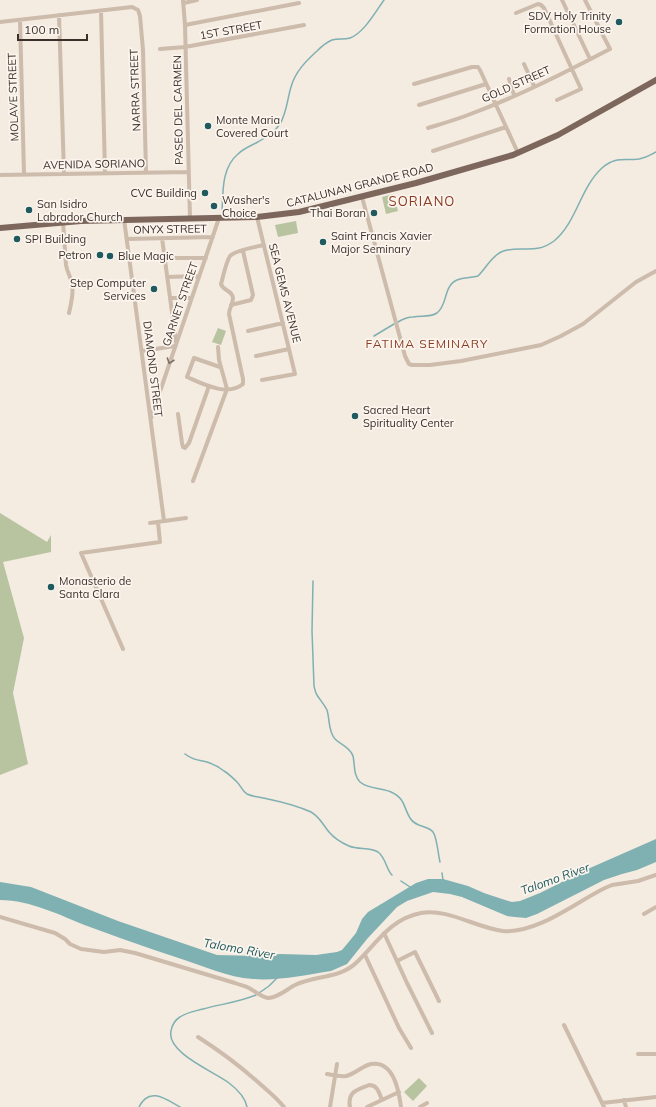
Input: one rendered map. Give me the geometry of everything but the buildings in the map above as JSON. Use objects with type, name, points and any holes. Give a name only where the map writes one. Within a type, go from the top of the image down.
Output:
[{"type":"main road","name":"CATALUNAN GRANDE ROAD","points":[[0,228],[63,222],[257,217],[299,212],[362,197],[480,165],[518,153],[558,135],[656,80]]},
{"type":"street","points":[[183,1],[197,0]]},
{"type":"street","points":[[288,0],[289,5]]},
{"type":"street","points":[[562,0],[590,59]]},
{"type":"street","name":"GOLD STREET","points":[[428,128],[468,115],[495,104],[572,69],[610,49],[585,0]]},
{"type":"street","name":"PASEO DEL CARMEN","points":[[183,1],[185,25],[190,219]]},
{"type":"street","points":[[185,25],[299,3]]},
{"type":"street","points":[[516,13],[538,4],[543,6],[581,89],[557,100]]},
{"type":"street","name":"NARRA STREET","points":[[101,11],[132,7],[137,9],[140,13],[143,50],[146,172]]},
{"type":"street","points":[[0,22],[101,11],[105,173]]},
{"type":"street","points":[[59,15],[64,174]]},
{"type":"street","name":"MOLAVE STREET","points":[[20,20],[24,174]]},
{"type":"street","name":"1ST STREET","points":[[160,49],[185,47],[304,25]]},
{"type":"street","points":[[524,64],[534,86]]},
{"type":"street","points":[[414,84],[476,67],[480,70],[518,153]]},
{"type":"street","points":[[509,79],[514,95]]},
{"type":"street","points":[[419,105],[486,84]]},
{"type":"street","points":[[433,151],[506,127]]},
{"type":"street","name":"AVENIDA SORIANO","points":[[0,174],[189,172]]},
{"type":"street","points":[[362,197],[405,356],[409,364],[412,365],[430,366],[461,362],[541,345],[583,324],[636,282],[656,271]]},
{"type":"street","name":"SEA GEMS AVENUE","points":[[257,217],[295,374],[262,380]]},
{"type":"street","name":"GARNET STREET","points":[[150,419],[219,218]]},
{"type":"street","name":"DIAMOND STREET","points":[[124,220],[164,521]]},
{"type":"street","points":[[63,222],[66,265],[73,292],[69,313]]},
{"type":"street","name":"ONYX STREET","points":[[127,239],[212,237]]},
{"type":"street","points":[[142,351],[176,345],[162,238]]},
{"type":"street","points":[[220,367],[194,358],[187,378],[216,388],[227,389],[241,386],[243,382],[229,314],[232,294],[223,288],[221,284],[229,258],[234,254],[264,245]]},
{"type":"street","points":[[231,305],[251,300],[253,295],[243,251]]},
{"type":"street","points":[[164,258],[206,258]]},
{"type":"street","points":[[167,277],[199,276]]},
{"type":"street","points":[[170,298],[192,298]]},
{"type":"street","points":[[248,331],[283,323]]},
{"type":"street","points":[[193,481],[227,389],[220,367],[218,347]]},
{"type":"street","points":[[256,356],[289,349]]},
{"type":"street","points":[[178,414],[182,444],[185,448],[189,443],[209,386]]},
{"type":"street","points":[[150,523],[186,518]]},
{"type":"street","points":[[123,649],[81,554],[160,542],[158,522]]},
{"type":"street","points":[[0,917],[55,933],[70,944],[81,949],[104,952],[113,950],[126,951],[155,958],[251,989],[262,996],[269,998],[302,983],[341,973],[352,968],[384,933],[400,921],[410,916],[431,912],[455,917],[495,929],[513,931],[522,930],[530,928],[552,917],[612,885],[638,881],[656,875]]},
{"type":"street","points":[[644,914],[656,907]]},
{"type":"street","points":[[384,933],[396,961],[432,1033]]},
{"type":"street","points":[[396,961],[415,952],[439,1001]]},
{"type":"street","points":[[364,955],[399,1028],[411,1048]]},
{"type":"street","points":[[564,1025],[603,1105],[624,1100],[656,1097]]},
{"type":"street","points":[[198,1037],[245,1070],[284,1107]]},
{"type":"street","points":[[638,1054],[656,1054]]},
{"type":"street","points":[[330,1107],[337,1064]]},
{"type":"street","points":[[327,1074],[348,1075],[370,1065],[380,1065],[386,1067],[395,1080],[399,1092],[401,1107]]},
{"type":"street","points":[[350,1107],[352,1094],[370,1085],[376,1086],[382,1100]]},
{"type":"street","points":[[367,1107],[399,1092]]},
{"type":"street","points":[[624,1100],[626,1107]]},
{"type":"street","points":[[420,1107],[427,1103]]},
{"type":"green space","points":[[393,194],[398,211],[386,214],[382,197]]},
{"type":"green space","points":[[296,221],[298,233],[278,237],[275,225]]},
{"type":"green space","points":[[218,328],[226,331],[221,345],[212,342]]},
{"type":"green space","points":[[0,513],[47,542],[51,535],[51,552],[3,562],[24,638],[13,693],[28,764],[0,775]]},
{"type":"green space","points":[[419,1078],[427,1086],[413,1101],[404,1092]]},
{"type":"water","points":[[656,839],[656,862],[637,870],[604,880],[537,914],[526,918],[507,916],[462,897],[433,892],[407,901],[397,907],[367,939],[347,964],[331,971],[282,978],[253,979],[225,974],[122,939],[46,909],[23,903],[0,900],[0,882],[31,887],[118,921],[217,955],[316,955],[342,950],[356,933],[362,919],[368,912],[416,883],[428,879],[443,879],[468,886],[512,902],[520,901]]},
{"type":"waterway","points":[[222,213],[224,182],[228,166],[240,152],[269,135],[280,124],[286,110],[295,76],[301,67],[328,42],[334,39],[350,38],[360,32],[384,0]]},
{"type":"waterway","points":[[398,322],[407,318],[428,316],[437,313],[443,305],[447,291],[453,283],[460,279],[478,276],[497,254],[514,249],[540,248],[554,241],[568,224],[588,185],[602,168],[616,160],[641,159],[656,152]]},
{"type":"waterway","points":[[374,336],[394,324]]},
{"type":"waterway","points":[[313,581],[312,631],[314,686],[316,694],[327,710],[331,732],[335,739],[348,748],[352,753],[355,773],[360,782],[367,786],[391,792],[399,797],[402,800],[412,821],[418,825],[428,828],[433,832],[440,862]]},
{"type":"waterway","points":[[185,754],[193,759],[214,765],[228,773],[247,794],[290,804],[311,812],[319,819],[331,834],[341,842],[353,847],[375,850],[381,854],[388,870],[392,875]]},
{"type":"waterway","points":[[442,873],[443,880]]},
{"type":"waterway","points":[[401,881],[410,887]]},
{"type":"waterway","points":[[259,993],[278,977]]},
{"type":"waterway","points":[[247,1107],[243,1097],[232,1085],[183,1054],[171,1039],[171,1031],[175,1021],[186,1014],[256,995]]},
{"type":"waterway","points":[[139,1107],[148,1097],[153,1096],[164,1098],[180,1107]]},
{"type":"place","name":"SDV Holy Trinity Formation House","points":[[619,22]]},
{"type":"place","name":"Monte Maria Covered Court","points":[[208,126]]},
{"type":"place","name":"CVC Building","points":[[205,193]]},
{"type":"place","name":"Washer's Choice","points":[[214,206]]},
{"type":"place","name":"San Isidro Labrador Church","points":[[29,210]]},
{"type":"place","name":"Thai Boran","points":[[374,213]]},
{"type":"place","name":"SPI Building","points":[[17,239]]},
{"type":"place","name":"Saint Francis Xavier Major Seminary","points":[[323,242]]},
{"type":"place","name":"Petron","points":[[100,255]]},
{"type":"place","name":"Blue Magic","points":[[110,256]]},
{"type":"place","name":"Step Computer Services","points":[[154,289]]},
{"type":"place","name":"Sacred Heart Spirituality Center","points":[[355,416]]},
{"type":"place","name":"Monasterio de Santa Clara","points":[[51,587]]},
{"type":"district","name":"SORIANO","points":[[422,201]]},
{"type":"district","name":"FATIMA SEMINARY","points":[[427,344]]},
{"type":"water label","name":"Talomo River","points":[[555,879]]},
{"type":"water label","name":"Talomo River","points":[[239,949]]}]
